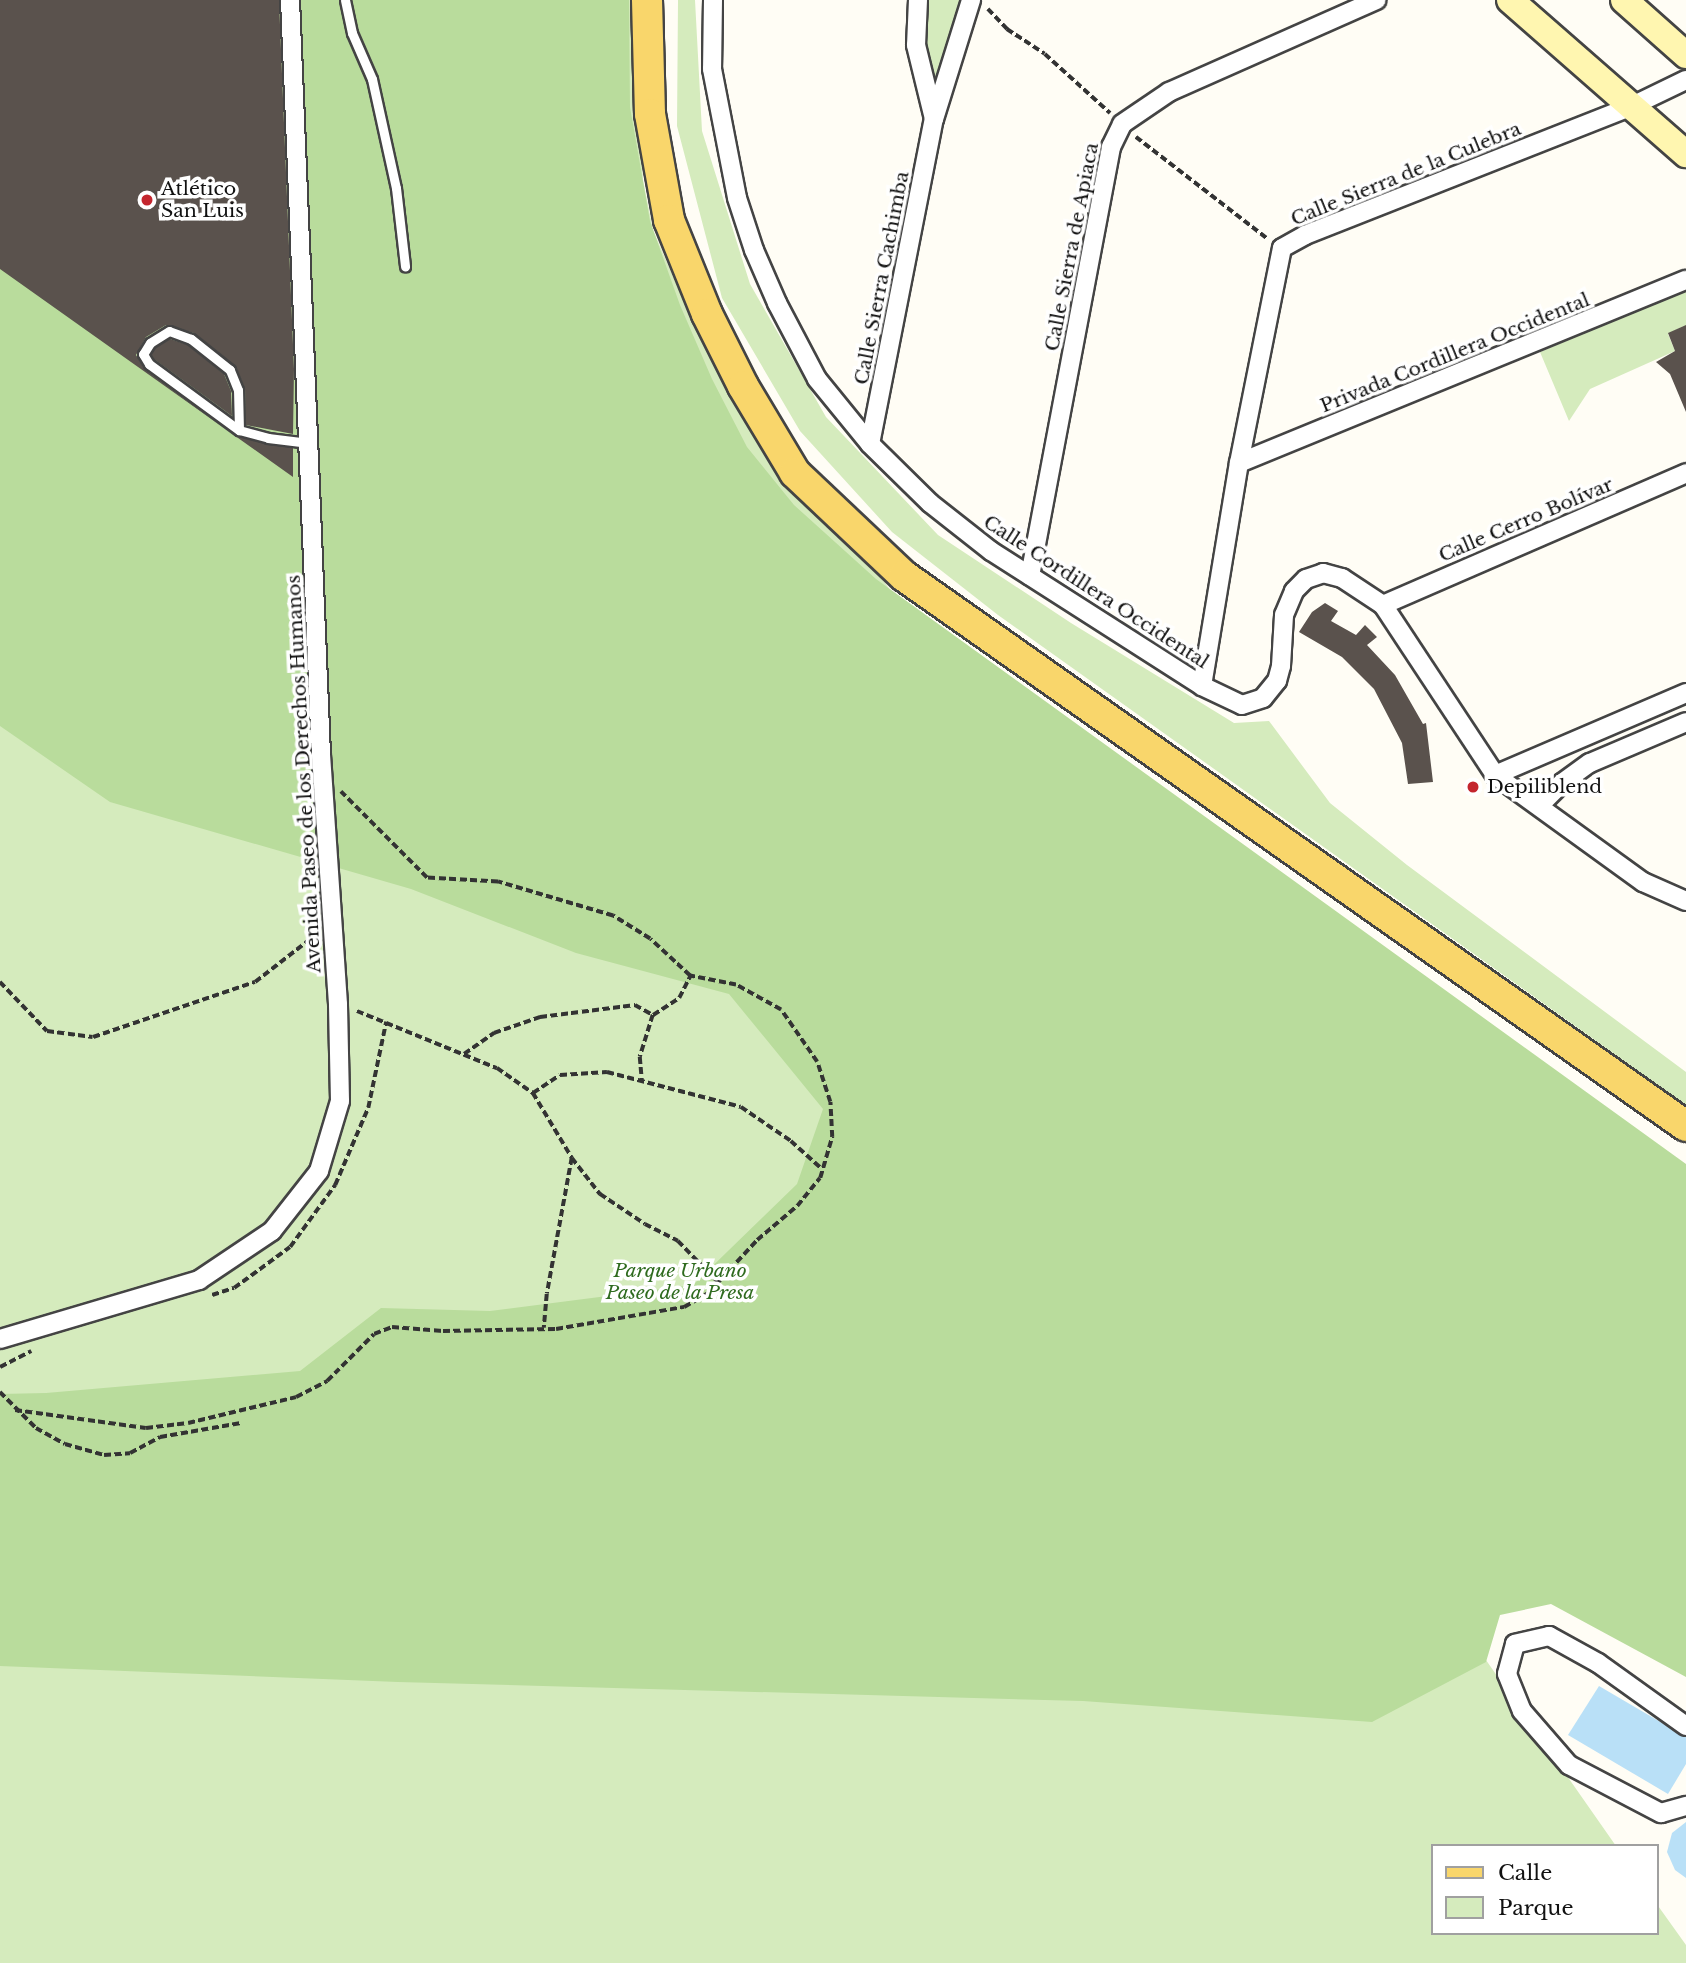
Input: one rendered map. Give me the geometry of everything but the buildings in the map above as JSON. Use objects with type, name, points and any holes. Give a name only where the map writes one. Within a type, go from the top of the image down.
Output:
[{"type":"main road","points":[[647,0],[650,114],[670,220],[707,314],[743,386],[795,472],[904,576],[1686,1126]]},
{"type":"main road","points":[[1510,0],[1686,154]]},
{"type":"main road","points":[[1624,0],[1686,55]]},
{"type":"street","name":"Avenida Paseo de los Derechos Humanos","points":[[0,1339],[199,1280],[272,1231],[318,1171],[341,1101],[307,443],[290,0]]},
{"type":"street","name":"Calle Cordillera Occidental","points":[[713,0],[712,69],[737,198],[754,250],[777,303],[817,379],[870,444],[930,503],[991,551],[1202,686],[1242,705],[1263,698],[1276,681],[1281,666],[1284,615],[1294,591],[1306,579],[1323,573],[1342,578],[1383,605],[1495,775]]},
{"type":"street","name":"Calle Sierra Cachimba","points":[[918,0],[916,45],[934,119]]},
{"type":"street","name":"Calle Sierra Cachimba","points":[[870,444],[934,119],[971,0]]},
{"type":"street","name":"Calle Sierra de Apiaca","points":[[1030,576],[1111,147],[1122,124],[1139,109],[1169,92],[1377,0]]},
{"type":"street","name":"Calle Sierra de la Culebra","points":[[1202,686],[1239,463],[1282,248],[1305,235],[1632,107],[1686,80]]},
{"type":"street","name":"Privada Cordillera Occidental","points":[[1239,463],[1686,280]]},
{"type":"street","name":"Calle Cerro Bolívar","points":[[1383,605],[1686,473]]},
{"type":"street","points":[[1495,775],[1686,693]]},
{"type":"street","points":[[1539,806],[1590,763],[1686,722]]},
{"type":"street","points":[[1554,749],[1569,754],[1575,761],[1575,774]]},
{"type":"street","points":[[1495,775],[1643,882],[1686,901]]},
{"type":"street","points":[[1686,1726],[1598,1663],[1549,1636],[1516,1644],[1507,1674],[1522,1711],[1569,1765],[1661,1813],[1686,1806]]},
{"type":"lane","points":[[345,0],[352,33],[373,79],[396,188],[405,266]]},
{"type":"lane","points":[[239,430],[238,390],[230,370],[191,340],[169,331],[150,343],[143,354],[149,364],[239,430],[268,438],[307,443]]},
{"type":"path","points":[[15,1410],[146,1428],[188,1423],[296,1397],[327,1381],[374,1334],[392,1327],[443,1331],[544,1329],[684,1307],[708,1293],[757,1240],[797,1206],[820,1178],[832,1137],[830,1102],[817,1062],[781,1010],[736,985],[690,976],[650,939],[613,916],[498,882],[427,878],[323,774]]},
{"type":"path","points":[[0,982],[47,1031],[93,1037],[255,982],[332,922]]},
{"type":"path","points":[[642,1082],[640,1057],[653,1016],[679,998],[690,976]]},
{"type":"path","points":[[338,1004],[497,1068],[533,1093],[572,1158],[600,1194],[645,1224],[678,1241],[719,1282]]},
{"type":"path","points":[[464,1054],[494,1033],[540,1017],[635,1005],[653,1016]]},
{"type":"path","points":[[533,1093],[560,1075],[607,1072],[741,1107],[791,1141],[822,1170]]},
{"type":"path","points":[[544,1329],[547,1294],[572,1158]]},
{"type":"path","points":[[0,1392],[15,1410],[36,1428],[65,1444],[104,1454],[130,1452],[160,1437],[241,1423]]},
{"type":"green space","name":"Parque Urbano Paseo de la Presa","points":[[0,0],[633,0],[643,180],[653,230],[696,330],[894,595],[1444,1600],[1615,1844],[1430,1844],[1430,1935],[1658,1935],[1658,1906],[1686,1945],[1686,1963],[0,1963]]},
{"type":"green space","name":"Parque Urbano Paseo de la Presa","points":[[0,0],[629,0],[630,107],[650,221],[680,305],[712,379],[747,447],[794,505],[876,579],[1686,1164],[1686,1677],[1551,1604],[1500,1615],[1486,1662],[1372,1722],[1083,1701],[398,1682],[0,1666],[0,1394],[46,1393],[300,1371],[381,1308],[490,1311],[693,1285],[797,1184],[823,1109],[729,994],[576,953],[411,889],[110,802],[0,726]]},
{"type":"green space","points":[[678,0],[695,0],[702,131],[750,284],[826,417],[938,535],[1071,623],[1234,723],[1269,721],[1330,803],[1407,865],[1686,1072],[1686,1105],[998,615],[892,532],[800,431],[722,298],[677,126]]},
{"type":"green space","points":[[926,0],[963,0],[936,90],[927,56]]},
{"type":"green space","points":[[1686,290],[1686,328],[1684,326],[1668,334],[1675,351],[1590,389],[1569,421],[1540,352]]},
{"type":"water","points":[[1599,1686],[1686,1737],[1686,1764],[1668,1794],[1568,1735]]},
{"type":"water","points":[[1686,1822],[1686,1878],[1675,1870],[1667,1852],[1672,1833]]},
{"type":"place","name":"Atlético San Luis","points":[[147,200]]},
{"type":"place","name":"Depiliblend","points":[[1473,787]]}]
